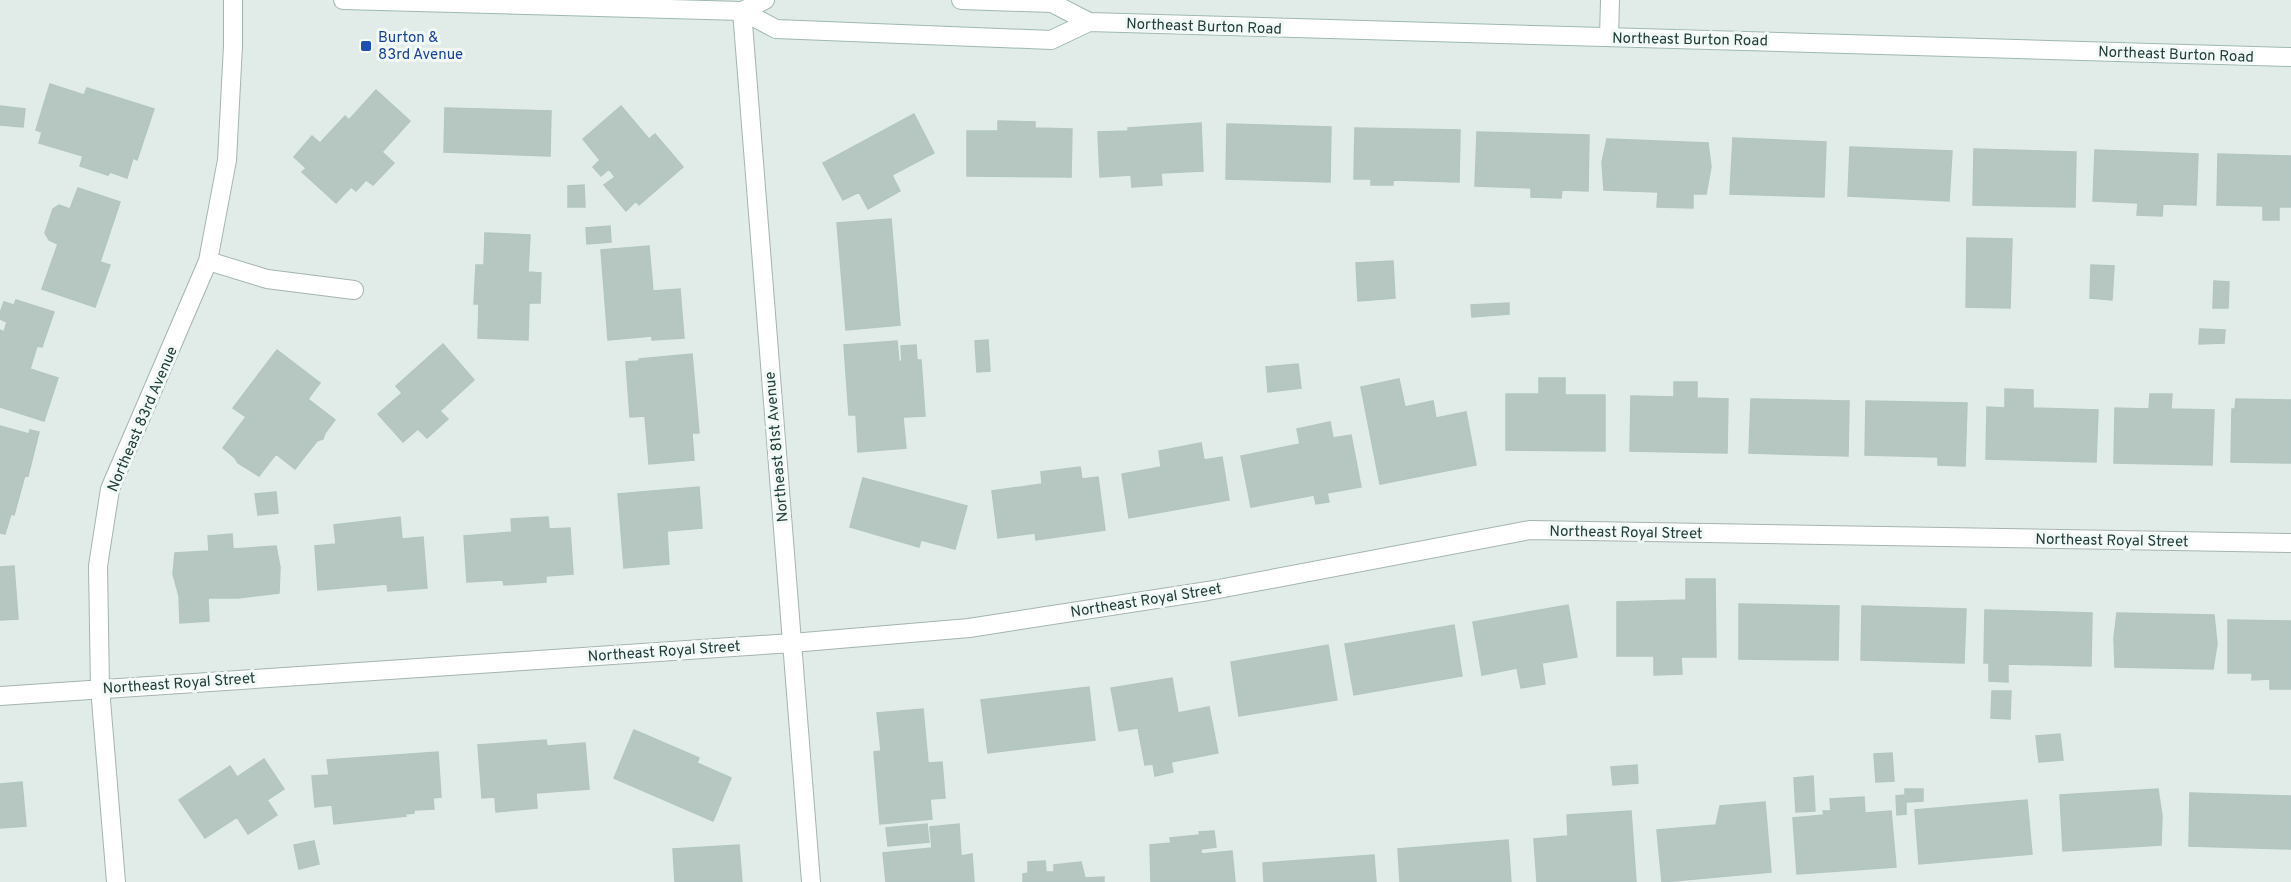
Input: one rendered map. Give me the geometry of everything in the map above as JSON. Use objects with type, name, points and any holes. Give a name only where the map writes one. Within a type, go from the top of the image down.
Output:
[{"type":"street","name":"Northeast 83rd Avenue","points":[[116,882],[100,688],[98,566],[110,489],[208,261],[227,160],[233,0]]},
{"type":"street","name":"Northeast Burton Road","points":[[343,0],[742,12],[776,29],[1051,40],[1089,22]]},
{"type":"street","name":"Northeast Burton Road","points":[[742,12],[765,0]]},
{"type":"street","name":"Northeast Burton Road","points":[[961,0],[1052,3],[1089,22],[2291,57]]},
{"type":"street","points":[[1609,37],[1610,0]]},
{"type":"street","name":"Northeast 81st Avenue","points":[[742,12],[811,882]]},
{"type":"street","points":[[208,261],[267,279],[354,290]]},
{"type":"street","name":"Northeast Royal Street","points":[[0,696],[792,643],[991,625],[1208,591],[1530,530],[2291,543]]},
{"type":"building","points":[[50,84],[84,95],[87,88],[154,109],[137,160],[133,158],[127,178],[80,166],[83,156],[39,143],[42,132],[36,130]]},
{"type":"building","points":[[376,90],[410,121],[382,152],[394,163],[373,185],[366,180],[356,191],[351,187],[336,203],[302,172],[306,168],[294,157],[312,136],[320,143],[345,116],[349,120]]},
{"type":"building","points":[[0,106],[25,109],[23,127],[0,125]]},
{"type":"building","points":[[621,106],[649,139],[655,134],[683,167],[639,205],[636,201],[626,211],[604,185],[615,177],[609,169],[601,176],[593,167],[600,160],[583,139]]},
{"type":"building","points":[[445,108],[551,111],[550,156],[444,152]]},
{"type":"building","points":[[914,114],[934,153],[892,175],[900,191],[868,209],[859,192],[843,200],[823,163]]},
{"type":"building","points":[[998,121],[1035,122],[1035,128],[1072,129],[1071,177],[967,176],[967,131],[998,131]]},
{"type":"building","points":[[1201,123],[1203,171],[1161,173],[1162,185],[1132,187],[1131,175],[1100,177],[1098,132]]},
{"type":"building","points":[[1227,124],[1331,127],[1330,182],[1226,179]]},
{"type":"building","points":[[1355,128],[1460,130],[1459,182],[1393,180],[1393,185],[1371,185],[1371,179],[1354,179]]},
{"type":"building","points":[[1477,132],[1589,135],[1588,191],[1562,190],[1561,198],[1531,197],[1531,188],[1475,186]]},
{"type":"building","points":[[1733,138],[1826,142],[1824,197],[1730,194]]},
{"type":"building","points":[[1607,139],[1708,143],[1711,167],[1706,194],[1693,194],[1693,208],[1657,207],[1658,192],[1604,190],[1602,162]]},
{"type":"building","points":[[1850,147],[1952,151],[1949,201],[1848,196]]},
{"type":"building","points":[[1974,149],[2076,152],[2075,207],[1973,205]]},
{"type":"building","points":[[2095,150],[2198,154],[2196,205],[2163,204],[2162,216],[2137,215],[2138,203],[2093,201]]},
{"type":"building","points":[[2218,154],[2291,156],[2291,207],[2279,207],[2279,220],[2263,220],[2263,206],[2217,205]]},
{"type":"building","points":[[584,185],[585,207],[568,207],[568,186]]},
{"type":"building","points":[[78,188],[120,202],[100,262],[110,265],[95,307],[42,289],[58,244],[49,240],[45,233],[53,209],[59,205],[70,209]]},
{"type":"building","points":[[891,219],[900,325],[846,330],[837,223]]},
{"type":"building","points":[[610,226],[611,242],[587,244],[586,228]]},
{"type":"building","points":[[485,233],[530,235],[528,272],[541,273],[540,303],[529,303],[528,340],[478,338],[479,304],[474,304],[476,265],[484,265]]},
{"type":"building","points":[[1967,238],[2012,239],[2010,308],[1966,307]]},
{"type":"building","points":[[649,246],[653,291],[680,289],[684,338],[652,340],[652,336],[608,340],[601,250]]},
{"type":"building","points":[[1393,261],[1395,298],[1358,301],[1356,263]]},
{"type":"building","points":[[2091,265],[2114,266],[2112,300],[2090,298]]},
{"type":"building","points":[[2214,281],[2229,282],[2228,308],[2213,308]]},
{"type":"building","points":[[16,300],[54,312],[42,347],[37,346],[30,369],[58,378],[44,421],[0,407],[0,330],[4,332],[7,322],[0,319],[0,313],[4,302],[14,305]]},
{"type":"building","points":[[1509,303],[1509,314],[1472,317],[1471,305]]},
{"type":"building","points":[[2200,329],[2225,330],[2224,343],[2199,344]]},
{"type":"building","points":[[988,340],[990,371],[977,372],[975,341]]},
{"type":"building","points":[[897,341],[899,362],[902,361],[901,346],[916,345],[917,360],[921,360],[925,416],[903,417],[906,448],[858,452],[856,415],[849,415],[844,345]]},
{"type":"building","points":[[443,344],[474,380],[440,411],[448,419],[427,438],[418,429],[403,442],[378,414],[402,393],[396,386]]},
{"type":"building","points":[[277,350],[320,383],[308,399],[335,420],[323,439],[317,441],[295,469],[276,454],[259,476],[238,463],[223,448],[246,417],[233,408]]},
{"type":"building","points":[[692,354],[699,433],[692,433],[694,460],[649,464],[645,416],[630,417],[626,362]]},
{"type":"building","points":[[1298,364],[1301,388],[1268,392],[1266,367]]},
{"type":"building","points":[[1539,378],[1565,378],[1565,395],[1605,395],[1605,451],[1506,450],[1506,394],[1539,394]]},
{"type":"building","points":[[1399,379],[1405,407],[1433,401],[1436,418],[1466,412],[1476,465],[1380,484],[1361,387]]},
{"type":"building","points":[[1674,382],[1697,382],[1697,398],[1728,399],[1727,453],[1630,451],[1631,396],[1674,397]]},
{"type":"building","points":[[2005,389],[2033,390],[2033,408],[2098,410],[2096,462],[1986,459],[1987,407],[2005,408]]},
{"type":"building","points":[[2150,394],[2172,394],[2171,409],[2214,410],[2212,465],[2114,463],[2115,408],[2149,409]]},
{"type":"building","points":[[1751,399],[1849,401],[1848,456],[1749,453]]},
{"type":"building","points":[[2236,399],[2291,400],[2291,463],[2231,462],[2232,409],[2235,409]]},
{"type":"building","points":[[1866,401],[1967,403],[1965,466],[1938,465],[1938,457],[1865,455]]},
{"type":"building","points":[[1330,422],[1333,438],[1351,435],[1361,487],[1327,493],[1329,502],[1316,504],[1314,495],[1251,507],[1241,456],[1300,444],[1297,429]]},
{"type":"building","points":[[0,426],[29,434],[30,430],[39,432],[28,476],[25,475],[14,515],[11,514],[5,534],[0,533]]},
{"type":"building","points":[[1201,443],[1204,460],[1222,457],[1229,500],[1129,518],[1122,474],[1161,467],[1159,451]]},
{"type":"building","points":[[1080,467],[1082,479],[1098,477],[1105,530],[1036,540],[1035,533],[998,538],[992,491],[1042,484],[1041,472]]},
{"type":"building","points":[[863,478],[967,506],[955,549],[921,540],[919,547],[850,527]]},
{"type":"building","points":[[699,487],[702,528],[667,531],[669,564],[624,568],[618,494]]},
{"type":"building","points":[[276,492],[278,513],[258,515],[255,494]]},
{"type":"building","points":[[400,517],[402,539],[423,537],[427,588],[388,591],[387,584],[318,590],[315,546],[336,544],[334,525]]},
{"type":"building","points":[[548,517],[549,529],[570,528],[573,574],[546,576],[546,582],[504,585],[503,580],[467,582],[464,536],[512,532],[511,519]]},
{"type":"building","points":[[232,534],[233,549],[276,546],[280,567],[279,593],[238,598],[208,598],[209,621],[180,623],[179,596],[173,574],[175,553],[209,551],[208,536]]},
{"type":"building","points":[[14,566],[18,619],[0,620],[0,567]]},
{"type":"building","points":[[1686,579],[1715,579],[1716,657],[1681,657],[1682,674],[1654,675],[1654,656],[1617,656],[1617,602],[1686,600]]},
{"type":"building","points":[[1739,604],[1839,606],[1838,660],[1739,659]]},
{"type":"building","points":[[1568,605],[1577,657],[1542,663],[1545,684],[1521,688],[1517,668],[1482,675],[1473,622]]},
{"type":"building","points":[[1862,606],[1966,609],[1964,663],[1861,660]]},
{"type":"building","points":[[1985,610],[2092,613],[2091,666],[2008,664],[2008,682],[1989,681],[1989,663],[1984,663]]},
{"type":"building","points":[[2117,613],[2214,615],[2217,644],[2213,669],[2115,667],[2114,638]]},
{"type":"building","points":[[2228,620],[2291,621],[2291,689],[2270,689],[2270,679],[2252,680],[2252,673],[2228,673]]},
{"type":"building","points":[[1454,625],[1462,676],[1354,695],[1345,644]]},
{"type":"building","points":[[1328,645],[1337,700],[1239,716],[1231,662]]},
{"type":"building","points":[[1172,678],[1178,713],[1209,707],[1218,753],[1171,762],[1173,772],[1155,776],[1153,764],[1145,765],[1138,728],[1119,731],[1111,688]]},
{"type":"building","points":[[1089,687],[1095,740],[988,753],[981,700]]},
{"type":"building","points":[[1992,691],[2011,691],[2010,719],[1991,718]]},
{"type":"building","points":[[923,709],[928,763],[942,762],[945,798],[930,799],[932,819],[880,824],[874,752],[881,751],[877,713]]},
{"type":"building","points":[[634,730],[699,758],[697,763],[731,778],[713,821],[614,778]]},
{"type":"building","points":[[2060,734],[2063,760],[2039,762],[2036,736]]},
{"type":"building","points":[[546,740],[547,746],[585,743],[589,789],[536,793],[537,808],[496,812],[495,797],[482,798],[478,745]]},
{"type":"building","points":[[438,752],[441,797],[433,798],[434,809],[414,810],[414,813],[405,814],[406,816],[334,824],[332,805],[315,807],[312,776],[329,775],[327,760]]},
{"type":"building","points":[[1892,753],[1894,781],[1876,782],[1874,754]]},
{"type":"building","points":[[264,759],[284,789],[267,800],[277,815],[248,834],[237,817],[205,838],[179,800],[230,766],[237,777]]},
{"type":"building","points":[[1637,765],[1638,783],[1613,785],[1611,767]]},
{"type":"building","points":[[1813,776],[1815,811],[1796,812],[1794,778]]},
{"type":"building","points":[[22,782],[26,826],[0,828],[0,784]]},
{"type":"building","points":[[1905,789],[1923,789],[1923,801],[1906,802],[1906,814],[1897,815],[1896,796],[1905,795]]},
{"type":"building","points":[[2158,789],[2162,816],[2161,845],[2063,851],[2060,795]]},
{"type":"building","points":[[2190,793],[2291,796],[2291,849],[2189,846]]},
{"type":"building","points":[[1864,797],[1865,813],[1891,811],[1896,867],[1797,874],[1793,818],[1824,815],[1823,811],[1831,811],[1830,799]]},
{"type":"building","points":[[2027,800],[2032,854],[1919,864],[1915,810]]},
{"type":"building","points":[[1765,802],[1771,872],[1662,882],[1657,830],[1716,825],[1720,806]]},
{"type":"building","points":[[1631,811],[1636,882],[1537,882],[1534,839],[1568,836],[1567,815]]},
{"type":"building","points":[[927,824],[929,842],[888,846],[886,828]]},
{"type":"building","points":[[959,824],[961,856],[972,854],[974,882],[886,882],[883,853],[932,848],[930,827]]},
{"type":"building","points":[[1214,831],[1216,847],[1201,849],[1201,854],[1232,851],[1235,882],[1151,882],[1150,845],[1171,843],[1170,838]]},
{"type":"building","points":[[1508,840],[1511,882],[1400,882],[1398,849]]},
{"type":"building","points":[[314,841],[319,864],[299,869],[294,845]]},
{"type":"building","points":[[739,845],[742,882],[675,882],[673,849]]},
{"type":"building","points":[[1374,855],[1376,882],[1264,882],[1263,863]]},
{"type":"building","points":[[1045,861],[1046,872],[1054,872],[1054,865],[1081,862],[1085,878],[1104,877],[1104,882],[1023,882],[1023,874],[1028,873],[1028,862]]},
{"type":"place","name":"Burton & 83rd Avenue","points":[[366,46]]}]
